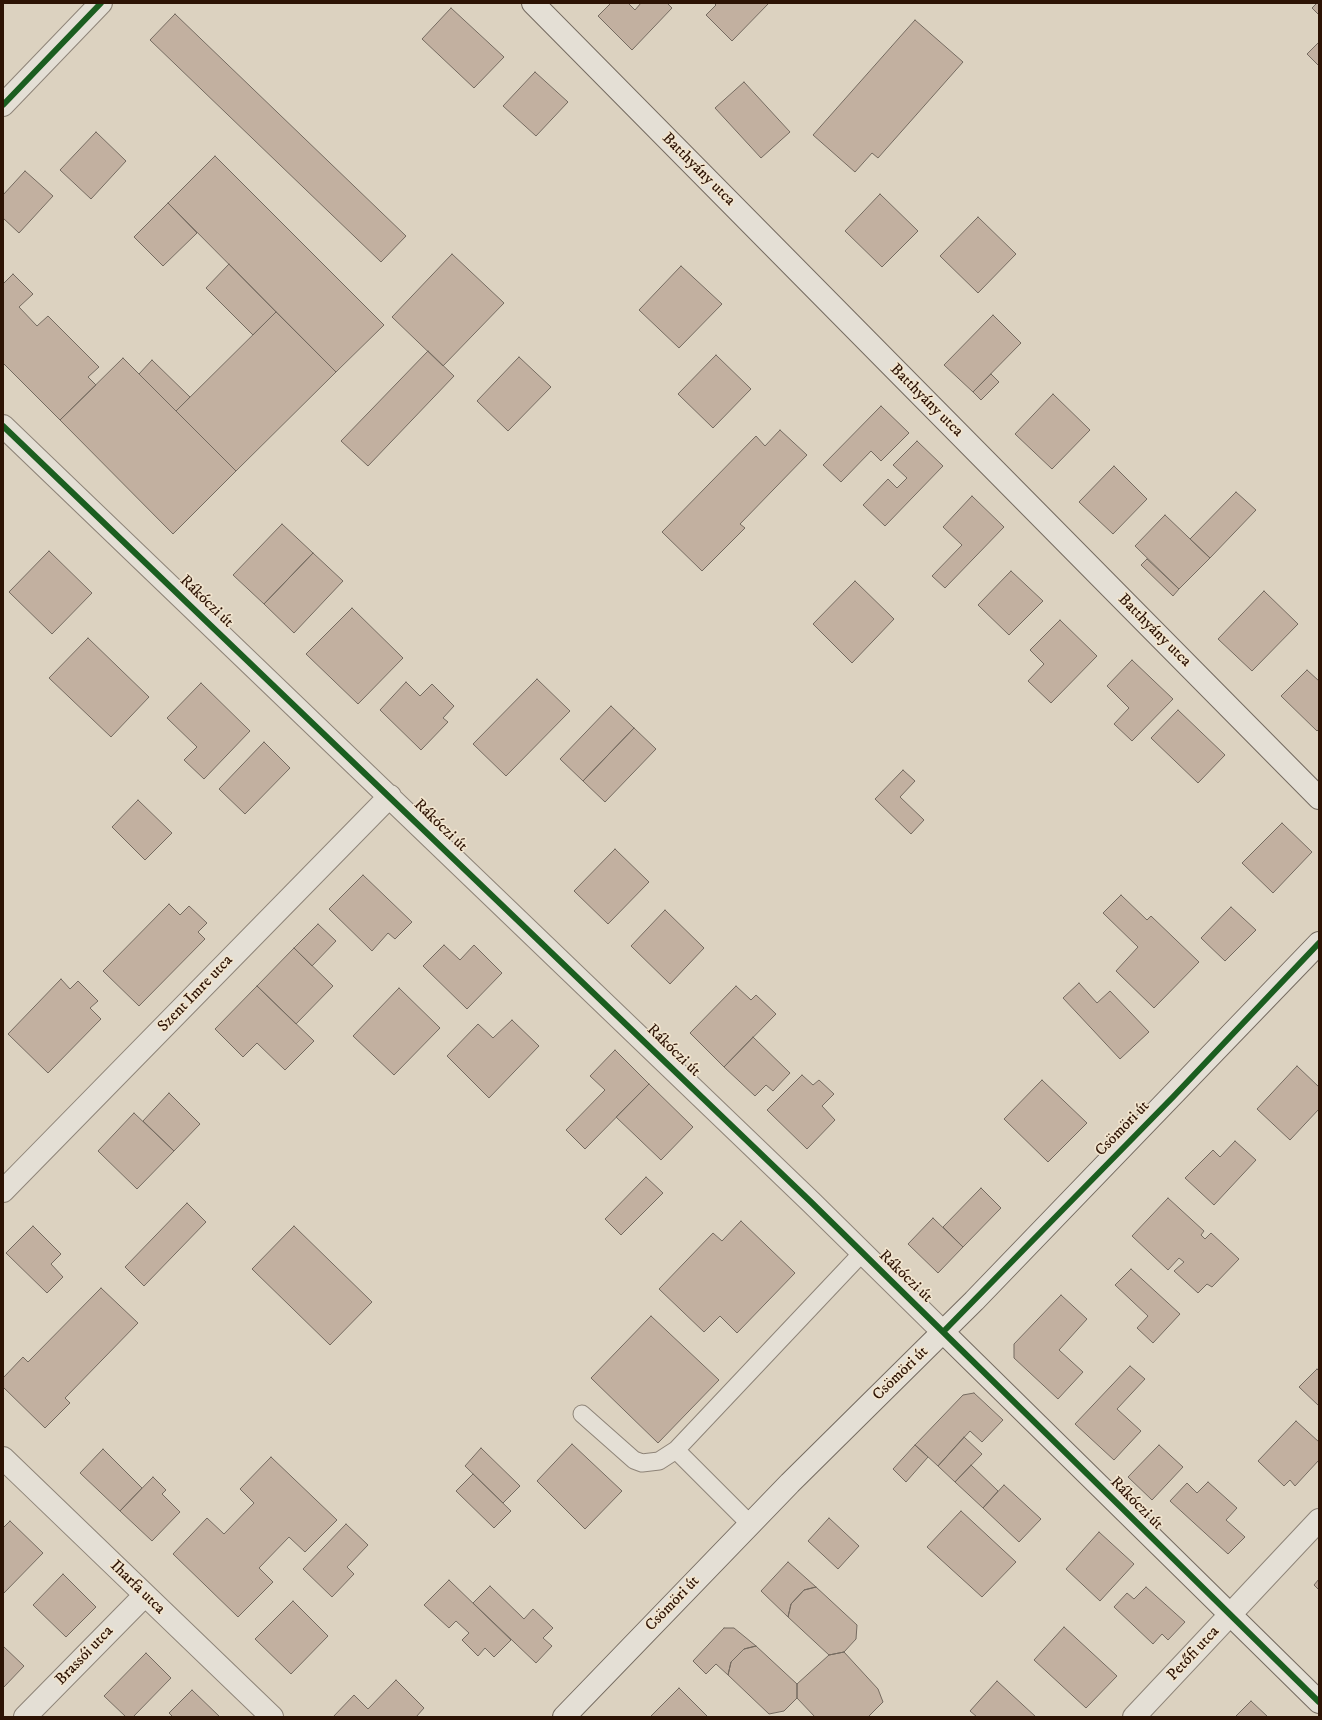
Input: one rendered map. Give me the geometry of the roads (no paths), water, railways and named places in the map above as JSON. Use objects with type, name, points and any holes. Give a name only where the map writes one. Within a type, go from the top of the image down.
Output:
[{"type":"street","points":[[3,105],[101,3]]},
{"type":"street","name":"Batthyány utca","points":[[533,3],[1319,798]]},
{"type":"street","name":"Rákóczi út","points":[[3,426],[812,1202],[862,1253],[1319,1702]]},
{"type":"street","name":"Szent Imre utca","points":[[3,1191],[390,796]]},
{"type":"street","name":"Csömöri út","points":[[564,1717],[790,1483],[944,1332],[1173,1097],[1319,943]]},
{"type":"street","name":"Iharfa utca","points":[[3,1458],[272,1717]]},
{"type":"street","name":"Petőfi utca","points":[[1134,1717],[1319,1520]]},
{"type":"street","name":"Brassói utca","points":[[25,1717],[145,1595]]},
{"type":"lane","points":[[582,1414],[634,1460],[642,1463],[659,1461],[676,1450],[862,1253]]},
{"type":"lane","points":[[676,1450],[750,1524]]}]
